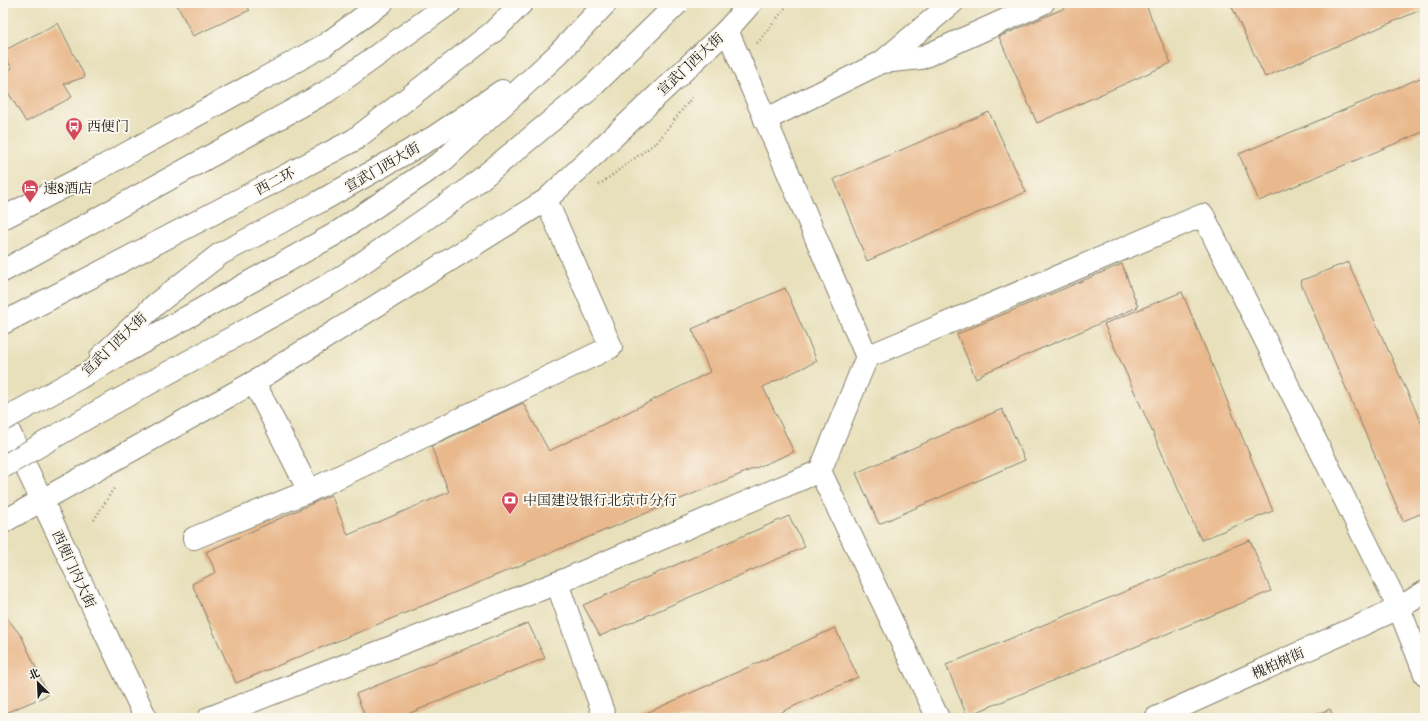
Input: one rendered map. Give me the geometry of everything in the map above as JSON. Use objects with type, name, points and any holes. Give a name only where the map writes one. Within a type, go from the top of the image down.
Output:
[{"type":"main road","points":[[3,218],[91,173],[325,46],[382,3]]},
{"type":"main road","points":[[3,270],[326,92],[450,3]]},
{"type":"main road","name":"西二环","points":[[3,323],[354,140],[493,32],[522,3]]},
{"type":"main road","name":"宣武门西大街","points":[[79,378],[335,234],[444,160],[558,54],[606,3]]},
{"type":"main road","points":[[3,467],[97,412],[339,279],[466,191],[590,89],[678,3]]},
{"type":"main road","name":"宣武门西大街","points":[[3,522],[254,382],[546,200],[727,30],[751,3]]},
{"type":"main road","points":[[765,120],[882,62],[952,3]]},
{"type":"main road","points":[[882,62],[921,58],[1043,3]]},
{"type":"main road","points":[[210,718],[557,583],[820,471],[866,357],[727,30]]},
{"type":"main road","name":"宣武门西大街","points":[[79,378],[156,304],[220,254],[319,202],[434,137],[558,54]]},
{"type":"main road","points":[[194,538],[309,491],[611,347],[546,200]]},
{"type":"main road","points":[[866,357],[1203,215],[1399,608],[1425,674]]},
{"type":"main road","points":[[3,420],[79,378]]},
{"type":"main road","points":[[254,382],[309,491]]},
{"type":"main road","name":"西便门内大街","points":[[3,420],[146,718]]},
{"type":"main road","points":[[820,471],[938,718]]},
{"type":"main road","points":[[557,583],[605,718]]},
{"type":"main road","name":"槐柏树街","points":[[1156,718],[1399,608],[1425,592]]},
{"type":"main road","name":"槐柏树街","points":[[1399,608],[1425,606]]},
{"type":"building","points":[[176,3],[243,3],[250,10],[193,36]]},
{"type":"building","points":[[1076,3],[1145,3],[1171,63],[1037,123],[999,37]]},
{"type":"building","points":[[1230,3],[1425,3],[1425,8],[1265,77]]},
{"type":"building","points":[[58,23],[85,77],[64,84],[72,97],[26,122],[3,84],[3,73],[12,68],[3,54],[3,51]]},
{"type":"building","points":[[1425,76],[1425,131],[1259,201],[1239,154]]},
{"type":"building","points":[[989,112],[1026,192],[867,261],[834,179]]},
{"type":"building","points":[[1348,262],[1425,431],[1425,512],[1403,521],[1300,281]]},
{"type":"building","points":[[1122,264],[1138,307],[982,374],[976,379],[957,334]]},
{"type":"building","points":[[785,288],[817,361],[763,387],[794,452],[236,683],[192,584],[216,572],[206,552],[331,495],[348,535],[449,492],[431,446],[523,403],[549,451],[710,372],[692,329]]},
{"type":"building","points":[[1182,292],[1273,511],[1201,540],[1104,324]]},
{"type":"building","points":[[1002,409],[1025,460],[879,524],[856,473]]},
{"type":"building","points":[[789,516],[805,547],[600,636],[583,605]]},
{"type":"building","points":[[1250,540],[1271,591],[967,716],[946,665]]},
{"type":"building","points":[[3,613],[22,637],[48,695],[3,714]]},
{"type":"building","points":[[528,623],[545,658],[398,718],[366,718],[356,694]]},
{"type":"building","points":[[835,628],[858,677],[768,718],[641,718],[640,716]]},
{"type":"building","points":[[1330,709],[1334,718],[1308,718]]},
{"type":"place","name":"西便门","points":[[74,141]]},
{"type":"place","name":"速8酒店","points":[[30,203]]},
{"type":"place","name":"中国建设银行北京市分行","points":[[510,515]]}]
